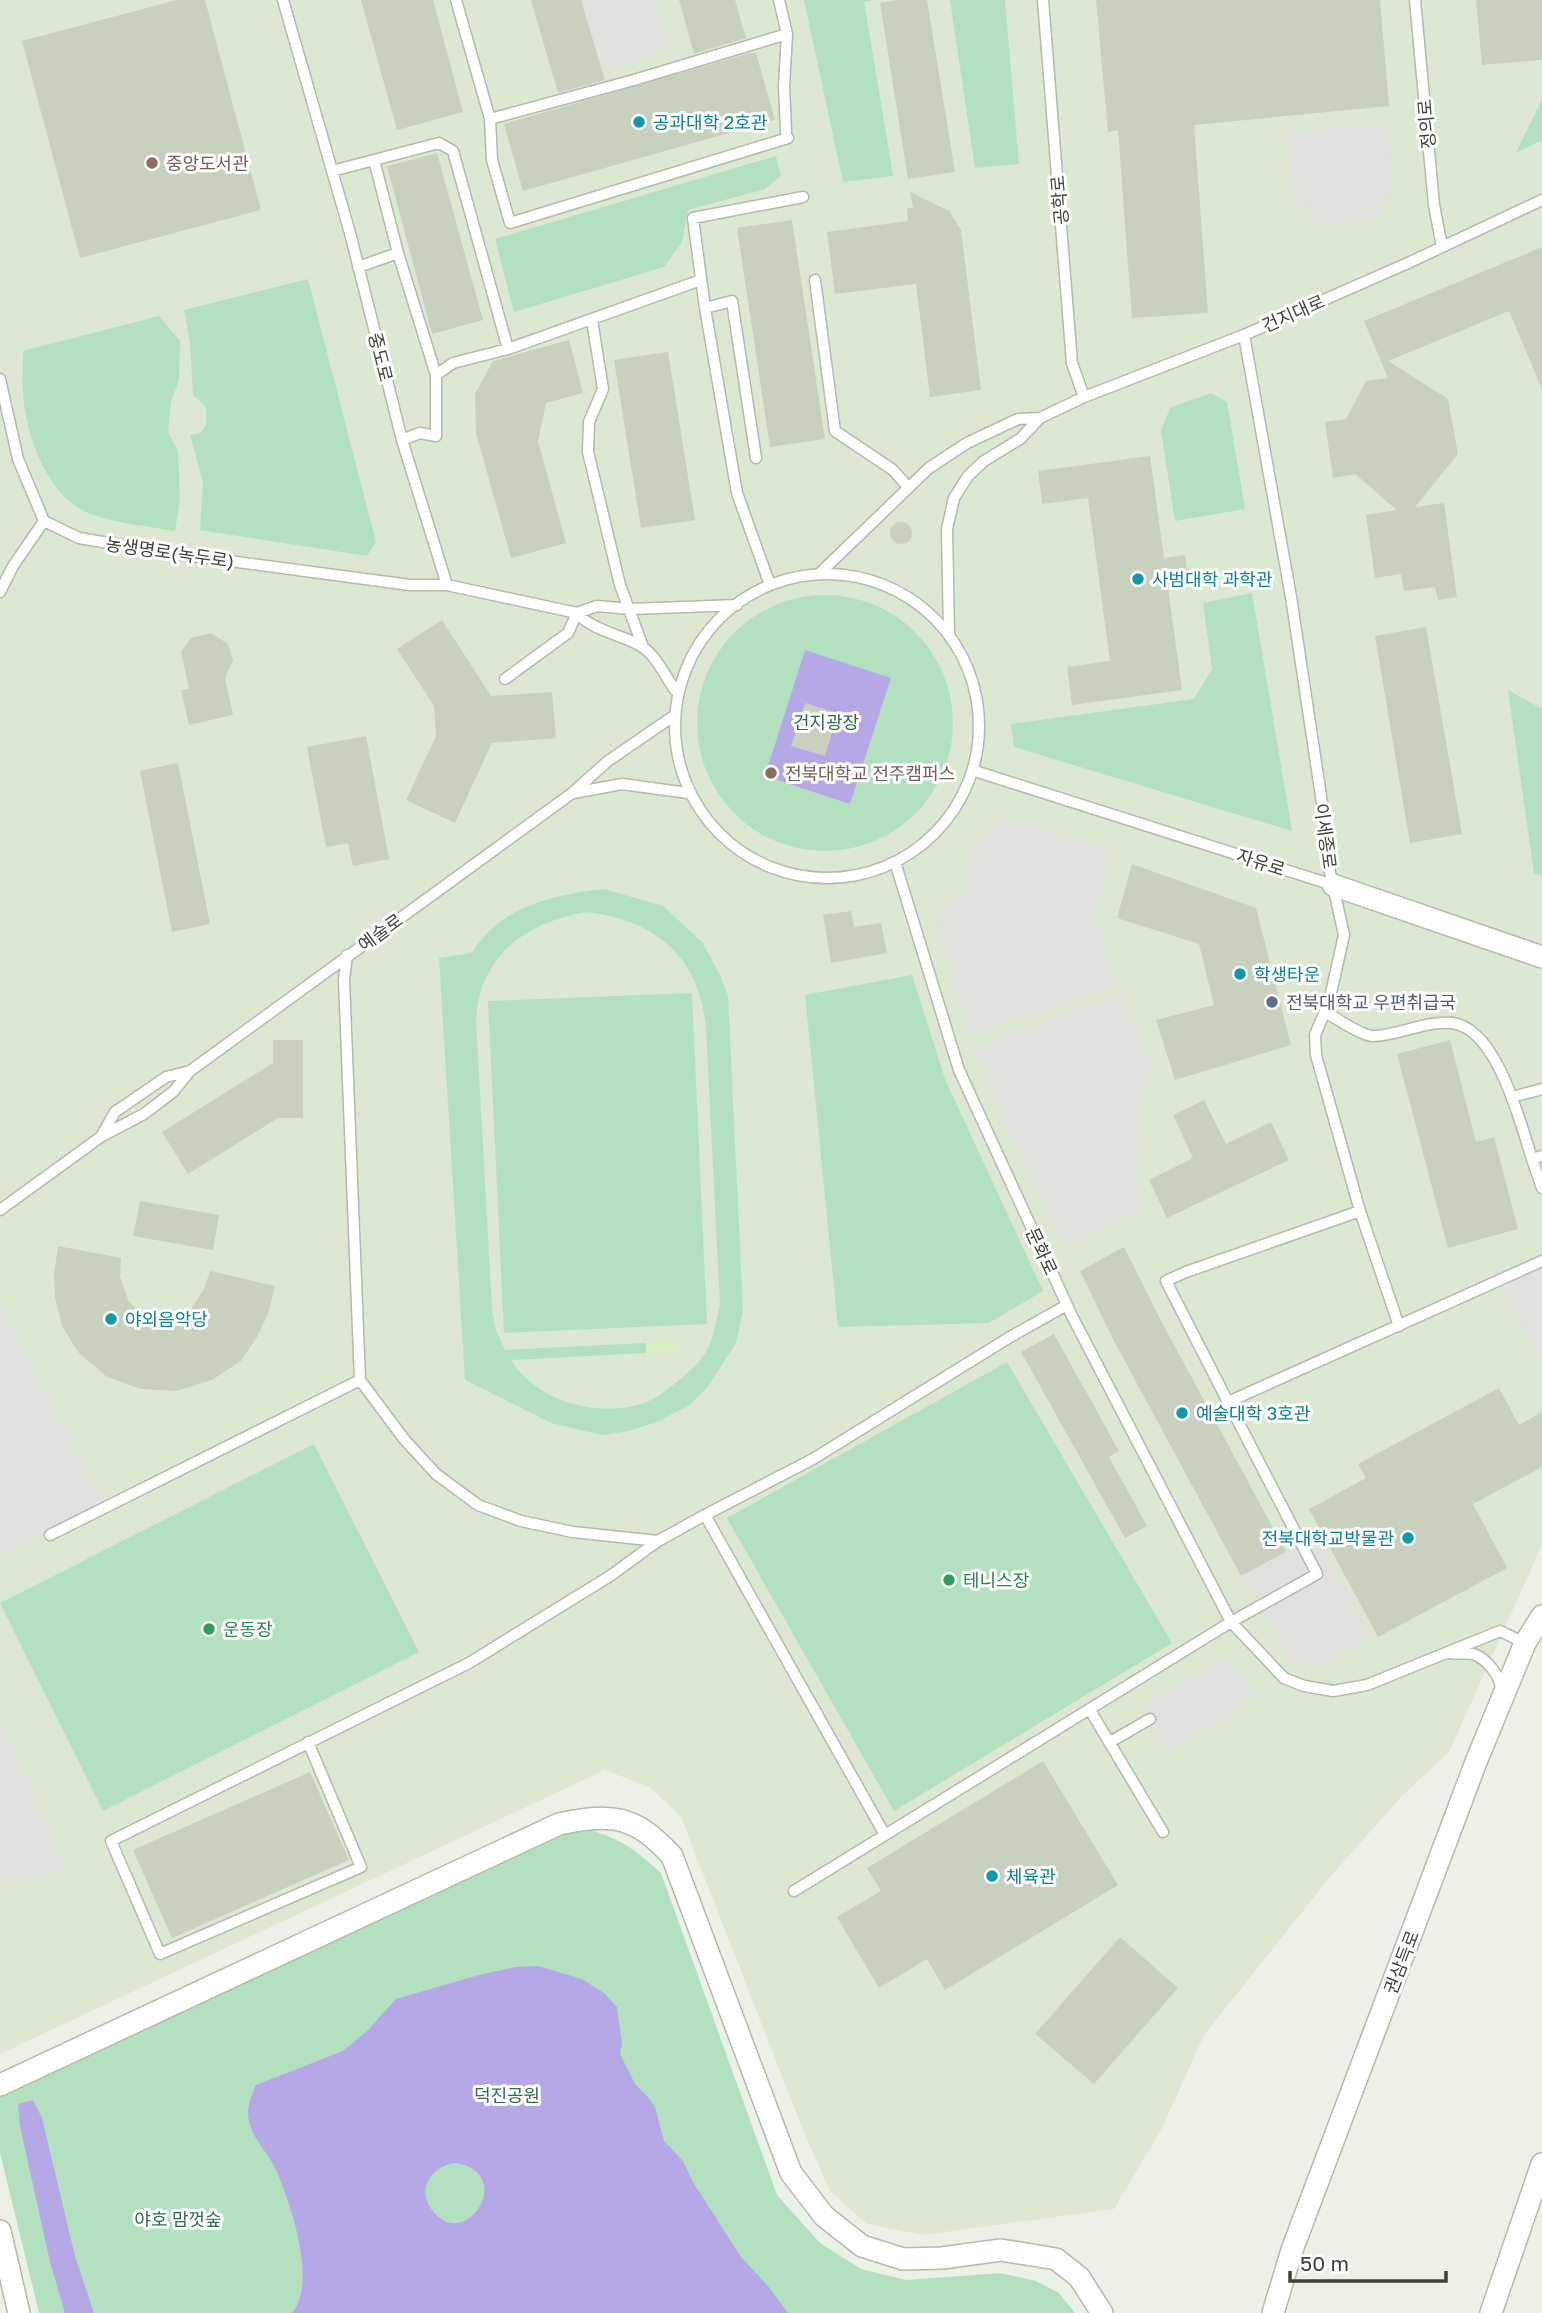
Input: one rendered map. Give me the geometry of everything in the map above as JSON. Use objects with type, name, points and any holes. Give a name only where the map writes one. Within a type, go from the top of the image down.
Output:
[{"type":"street","name":"자유로","points":[[1333,885],[1542,957]]},
{"type":"street","name":"권삼득로","points":[[1273,2313],[1301,2224],[1476,1762],[1500,1709],[1534,1647],[1542,1616]]},
{"type":"street","points":[[0,2085],[559,1824],[596,1816],[628,1822],[654,1837],[672,1856],[791,2173],[824,2216],[862,2246],[903,2259],[942,2258],[1001,2250],[1056,2259],[1079,2277],[1102,2313]]},
{"type":"street","points":[[1491,2313],[1542,2164]]},
{"type":"street","points":[[0,2231],[19,2313]]},
{"type":"lane","name":"중도로","points":[[283,0],[358,267],[402,440],[447,585]]},
{"type":"lane","points":[[456,0],[490,119],[492,160],[510,223],[787,135],[784,86],[787,34],[779,0]]},
{"type":"lane","name":"공학로","points":[[1043,0],[1072,363],[1084,397]]},
{"type":"lane","name":"정의로","points":[[1415,0],[1434,205],[1442,247]]},
{"type":"lane","points":[[490,119],[634,80],[787,34]]},
{"type":"lane","points":[[332,171],[439,142],[453,151],[508,349]]},
{"type":"lane","points":[[374,160],[398,253],[436,375],[436,436],[419,433],[402,440]]},
{"type":"lane","points":[[770,585],[737,493],[705,308],[693,218],[803,197]]},
{"type":"lane","name":"건지대로","points":[[949,633],[947,529],[954,498],[968,476],[985,461],[1020,439],[1040,418],[1084,397],[1244,335],[1542,200]]},
{"type":"lane","points":[[358,267],[398,253]]},
{"type":"lane","points":[[436,375],[453,363],[508,349],[701,280]]},
{"type":"lane","points":[[815,280],[835,431],[893,470],[908,487]]},
{"type":"lane","points":[[705,308],[732,301],[756,458]]},
{"type":"lane","points":[[592,320],[603,389],[589,422],[588,452],[620,585],[643,647]]},
{"type":"lane","name":"이세종로","points":[[1244,335],[1291,597],[1327,836],[1326,854],[1344,934],[1325,1012],[1315,1035],[1316,1055],[1360,1211],[1399,1326]]},
{"type":"lane","points":[[0,381],[18,459],[44,521],[13,566],[0,592]]},
{"type":"lane","name":"건지대로","points":[[821,572],[929,468],[967,443],[1018,419],[1040,418]]},
{"type":"lane","name":"농생명로(녹두로)","points":[[44,521],[79,538],[162,552],[410,585],[447,585]]},
{"type":"lane","points":[[821,572],[865,575],[904,593],[949,633],[967,666],[979,712],[978,772],[961,799],[923,844],[895,862],[861,874],[818,882],[793,877],[760,864],[738,850],[716,829],[688,793],[672,717],[675,690],[694,653],[713,626],[737,605],[770,585],[821,572]]},
{"type":"lane","points":[[447,585],[577,613],[597,606],[630,609],[737,605]]},
{"type":"lane","points":[[577,613],[586,622],[643,647],[654,658],[675,690]]},
{"type":"lane","points":[[505,679],[568,633],[577,613]]},
{"type":"lane","name":"예술로","points":[[0,1210],[102,1136],[154,1106],[174,1091],[190,1071],[570,794],[608,761],[672,717]]},
{"type":"lane","name":"자유로","points":[[978,772],[1333,885]]},
{"type":"lane","points":[[570,794],[622,785],[688,793]]},
{"type":"lane","name":"문화로","points":[[895,862],[959,1070],[1067,1305],[1231,1622],[1284,1678],[1304,1686],[1333,1691],[1367,1685],[1500,1631],[1534,1647]]},
{"type":"lane","points":[[347,955],[344,981],[360,1380],[404,1438],[436,1474],[478,1505],[522,1521],[573,1532],[658,1541]]},
{"type":"lane","points":[[1325,1012],[1370,1036],[1450,1023],[1467,1027],[1497,1060],[1537,1158],[1542,1188]]},
{"type":"lane","name":"예술로","points":[[102,1136],[116,1112],[166,1077],[190,1071]]},
{"type":"lane","points":[[1512,1097],[1542,1088]]},
{"type":"lane","points":[[794,1891],[1231,1622],[1317,1574],[1166,1281],[1360,1211]]},
{"type":"lane","points":[[1228,1402],[1542,1261]]},
{"type":"lane","points":[[308,1742],[361,1867],[160,1954],[111,1841],[308,1742],[469,1663],[610,1576],[658,1541],[813,1459],[1010,1337],[1067,1305]]},
{"type":"lane","points":[[50,1535],[360,1380]]},
{"type":"lane","points":[[705,1516],[885,1835]]},
{"type":"lane","points":[[1447,1653],[1474,1654],[1489,1664],[1502,1686],[1500,1709]]},
{"type":"lane","points":[[1090,1710],[1163,1832]]},
{"type":"lane","points":[[1110,1742],[1150,1719]]},
{"type":"shaded area","name":"전북대학교 전주캠퍼스","points":[[0,0],[1542,0],[1542,1545],[1449,1752],[1402,1796],[1330,1877],[1204,2035],[1162,2128],[1114,2209],[923,2235],[867,2224],[830,2191],[803,2130],[681,1817],[651,1788],[605,1770],[0,2054]]},
{"type":"shaded area","points":[[581,0],[657,0],[672,48],[602,73]]},
{"type":"shaded area","points":[[1388,125],[1394,198],[1380,199],[1382,218],[1314,224],[1312,206],[1295,207],[1289,132]]},
{"type":"shaded area","points":[[805,650],[891,678],[850,804],[765,776]]},
{"type":"shaded area","points":[[1005,818],[1110,850],[1096,916],[1117,985],[971,1034],[937,921],[967,890],[968,851]]},
{"type":"shaded area","points":[[1123,992],[1151,1060],[1135,1180],[1146,1207],[1063,1245],[972,1049]]},
{"type":"shaded area","points":[[1542,1261],[1542,1361],[1499,1281]]},
{"type":"shaded area","points":[[0,1299],[104,1502],[0,1554]]},
{"type":"shaded area","points":[[1316,1535],[1373,1638],[1317,1668],[1292,1660],[1241,1576]]},
{"type":"shaded area","points":[[1222,1658],[1257,1697],[1168,1751],[1143,1707]]},
{"type":"shaded area","points":[[0,1717],[68,1867],[0,1887]]},
{"type":"shaded area","points":[[538,1966],[582,1979],[604,1993],[617,2007],[622,2043],[620,2054],[635,2084],[655,2107],[664,2141],[683,2161],[693,2182],[741,2257],[788,2313],[292,2313],[299,2299],[302,2282],[299,2241],[281,2182],[249,2121],[249,2107],[256,2085],[343,2051],[368,2030],[396,1999],[516,1967]],"holes":[[[455,2163],[473,2169],[483,2180],[484,2194],[480,2207],[470,2217],[458,2223],[445,2221],[427,2202],[426,2187],[429,2180],[447,2165]]]},
{"type":"shaded area","points":[[33,2100],[42,2118],[75,2256],[94,2313],[65,2313],[50,2262],[20,2126],[18,2104]]},
{"type":"green space","points":[[804,0],[874,0],[864,2],[893,176],[843,182]]},
{"type":"green space","points":[[950,0],[1005,0],[1019,164],[975,168]]},
{"type":"green space","points":[[1542,99],[1542,140],[1516,153]]},
{"type":"green space","points":[[776,156],[781,176],[765,189],[688,210],[682,242],[664,267],[514,312],[495,239]]},
{"type":"green space","points":[[308,279],[376,542],[367,556],[200,530],[203,482],[190,435],[200,433],[206,426],[206,407],[193,395],[190,342],[184,310]]},
{"type":"green space","points":[[159,316],[180,341],[179,380],[171,402],[168,431],[178,452],[180,499],[175,531],[91,514],[63,495],[51,480],[34,447],[23,394],[23,351]]},
{"type":"green space","points":[[1211,393],[1227,402],[1245,509],[1175,521],[1161,431],[1170,408]]},
{"type":"green space","points":[[1252,593],[1292,831],[1014,747],[1011,724],[1194,699],[1212,669],[1203,603]]},
{"type":"green space","name":"건지광장","points":[[825,595],[862,600],[885,610],[916,632],[938,663],[948,686],[953,723],[948,760],[938,783],[916,814],[885,836],[862,846],[825,851],[788,846],[765,836],[734,814],[712,783],[702,760],[697,723],[702,686],[712,663],[734,632],[765,610],[788,600]]},
{"type":"green space","points":[[1508,690],[1542,709],[1542,876],[1534,873]]},
{"type":"green space","points":[[604,889],[663,906],[702,942],[728,996],[743,1310],[736,1343],[707,1388],[688,1406],[657,1422],[629,1431],[602,1435],[551,1423],[465,1380],[439,958],[472,953],[498,924],[529,906],[547,899]],"holes":[[[586,912],[611,916],[653,933],[670,946],[694,981],[702,1003],[706,1028],[720,1304],[709,1345],[701,1359],[689,1371],[655,1398],[623,1408],[605,1409],[568,1403],[551,1396],[522,1374],[511,1360],[646,1353],[646,1343],[505,1350],[496,1330],[492,1310],[476,1018],[480,993],[488,973],[509,946],[522,936],[552,921]]]},
{"type":"green space","points":[[912,975],[945,1079],[1043,1291],[989,1323],[838,1327],[805,995]]},
{"type":"green space","points":[[692,993],[707,1324],[504,1333],[488,1001]]},
{"type":"green space","name":"테니스장","points":[[1007,1362],[1172,1643],[894,1811],[727,1518]]},
{"type":"green space","name":"운동장","points":[[314,1444],[419,1652],[103,1811],[0,1603]]},
{"type":"green space","name":"덕진공원","points":[[583,1828],[625,1844],[661,1873],[777,2195],[820,2243],[861,2269],[906,2280],[1001,2273],[1036,2281],[1059,2293],[1075,2313],[39,2313],[0,2153],[0,2093],[552,1834]]},
{"type":"sand","points":[[677,1341],[678,1352],[646,1353],[646,1343]]},
{"type":"building","name":"중앙도서관","points":[[177,0],[205,0],[261,210],[80,258],[22,41]]},
{"type":"building","points":[[361,0],[433,0],[463,112],[397,130]]},
{"type":"building","points":[[531,0],[581,0],[605,80],[558,93]]},
{"type":"building","points":[[679,0],[735,0],[746,38],[694,54]]},
{"type":"building","points":[[927,0],[955,172],[908,179],[880,3]]},
{"type":"building","points":[[1096,0],[1380,0],[1389,106],[1194,125],[1208,313],[1132,318],[1118,130],[1108,132]]},
{"type":"building","points":[[1476,0],[1542,0],[1542,60],[1482,65]]},
{"type":"building","name":"공과대학 2호관","points":[[756,53],[775,120],[523,191],[504,124]]},
{"type":"building","points":[[437,153],[483,320],[432,334],[387,166]]},
{"type":"building","points":[[910,192],[949,211],[961,230],[981,390],[930,397],[916,284],[835,294],[827,232],[908,221],[907,208],[913,208]]},
{"type":"building","points":[[792,220],[825,439],[770,447],[737,228]]},
{"type":"building","points":[[1542,247],[1542,389],[1509,311],[1388,361],[1448,399],[1458,454],[1415,507],[1444,503],[1457,597],[1438,600],[1435,587],[1404,591],[1401,574],[1375,578],[1366,515],[1397,510],[1355,474],[1333,478],[1325,422],[1346,419],[1366,381],[1388,378],[1364,321]]},
{"type":"building","points":[[569,340],[583,393],[546,403],[538,441],[566,543],[511,558],[476,433],[475,394],[493,361]]},
{"type":"building","points":[[668,352],[695,520],[641,528],[614,360]]},
{"type":"building","name":"사범대학 과학관","points":[[1150,456],[1164,558],[1185,555],[1188,578],[1167,580],[1182,690],[1072,705],[1067,667],[1110,661],[1088,498],[1042,504],[1038,471]]},
{"type":"building","points":[[901,522],[909,525],[912,533],[909,541],[901,544],[893,541],[890,533],[893,525]]},
{"type":"building","points":[[442,620],[491,696],[552,692],[556,738],[492,743],[455,823],[406,800],[436,736],[434,706],[397,649]]},
{"type":"building","points":[[1426,627],[1462,834],[1410,843],[1375,636]]},
{"type":"building","points":[[211,633],[228,644],[233,660],[225,678],[233,715],[189,725],[181,690],[189,689],[181,652],[191,638]]},
{"type":"building","points":[[805,703],[838,713],[825,756],[791,746]]},
{"type":"building","points":[[366,736],[389,859],[353,866],[348,843],[326,847],[307,747]]},
{"type":"building","points":[[178,763],[210,924],[172,932],[140,771]]},
{"type":"building","name":"학생타운","points":[[1132,864],[1256,908],[1291,1045],[1175,1080],[1156,1020],[1214,1005],[1199,944],[1117,918]]},
{"type":"building","points":[[851,911],[854,927],[881,923],[887,953],[831,963],[823,915]]},
{"type":"building","points":[[273,1040],[303,1040],[303,1118],[278,1118],[188,1174],[162,1132],[273,1063]]},
{"type":"building","points":[[1450,1040],[1476,1142],[1494,1137],[1518,1229],[1448,1248],[1397,1054]]},
{"type":"building","points":[[1204,1100],[1226,1144],[1271,1122],[1289,1160],[1167,1218],[1149,1180],[1193,1158],[1173,1115]]},
{"type":"building","points":[[140,1201],[219,1215],[213,1250],[133,1236]]},
{"type":"building","name":"야외음악당","points":[[58,1246],[121,1258],[120,1277],[129,1302],[138,1310],[163,1319],[174,1318],[191,1309],[204,1289],[210,1271],[275,1286],[268,1314],[241,1361],[212,1380],[176,1391],[141,1389],[107,1377],[78,1352],[62,1326],[55,1298],[54,1275]]},
{"type":"building","name":"예술대학 3호관","points":[[1124,1247],[1286,1552],[1241,1576],[1114,1341],[1080,1271]]},
{"type":"building","points":[[1054,1334],[1119,1451],[1109,1457],[1147,1526],[1125,1538],[1021,1352]]},
{"type":"building","name":"전북대학교박물관","points":[[1499,1388],[1519,1425],[1542,1412],[1542,1467],[1473,1504],[1507,1568],[1378,1637],[1309,1509],[1366,1478],[1358,1464]]},
{"type":"building","name":"체육관","points":[[1043,1761],[1118,1885],[945,1990],[927,1959],[879,1988],[837,1917],[881,1891],[867,1868]]},
{"type":"building","points":[[310,1772],[349,1860],[172,1938],[133,1850]]},
{"type":"building","points":[[1120,1937],[1178,1988],[1094,2084],[1035,2034]]},
{"type":"place","name":"공과대학 2호관","points":[[639,122]]},
{"type":"place","name":"중앙도서관","points":[[152,163]]},
{"type":"place","name":"사범대학 과학관","points":[[1138,579]]},
{"type":"place","name":"전북대학교 전주캠퍼스","points":[[771,773]]},
{"type":"place","name":"학생타운","points":[[1240,974]]},
{"type":"place","name":"전북대학교 우편취급국","points":[[1272,1002]]},
{"type":"place","name":"야외음악당","points":[[111,1319]]},
{"type":"place","name":"예술대학 3호관","points":[[1182,1413]]},
{"type":"place","name":"전북대학교박물관","points":[[1408,1538]]},
{"type":"place","name":"테니스장","points":[[949,1580]]},
{"type":"place","name":"운동장","points":[[209,1629]]},
{"type":"place","name":"체육관","points":[[992,1876]]},
{"type":"park label","name":"야호 맘껏숲","points":[[178,2219]]}]
